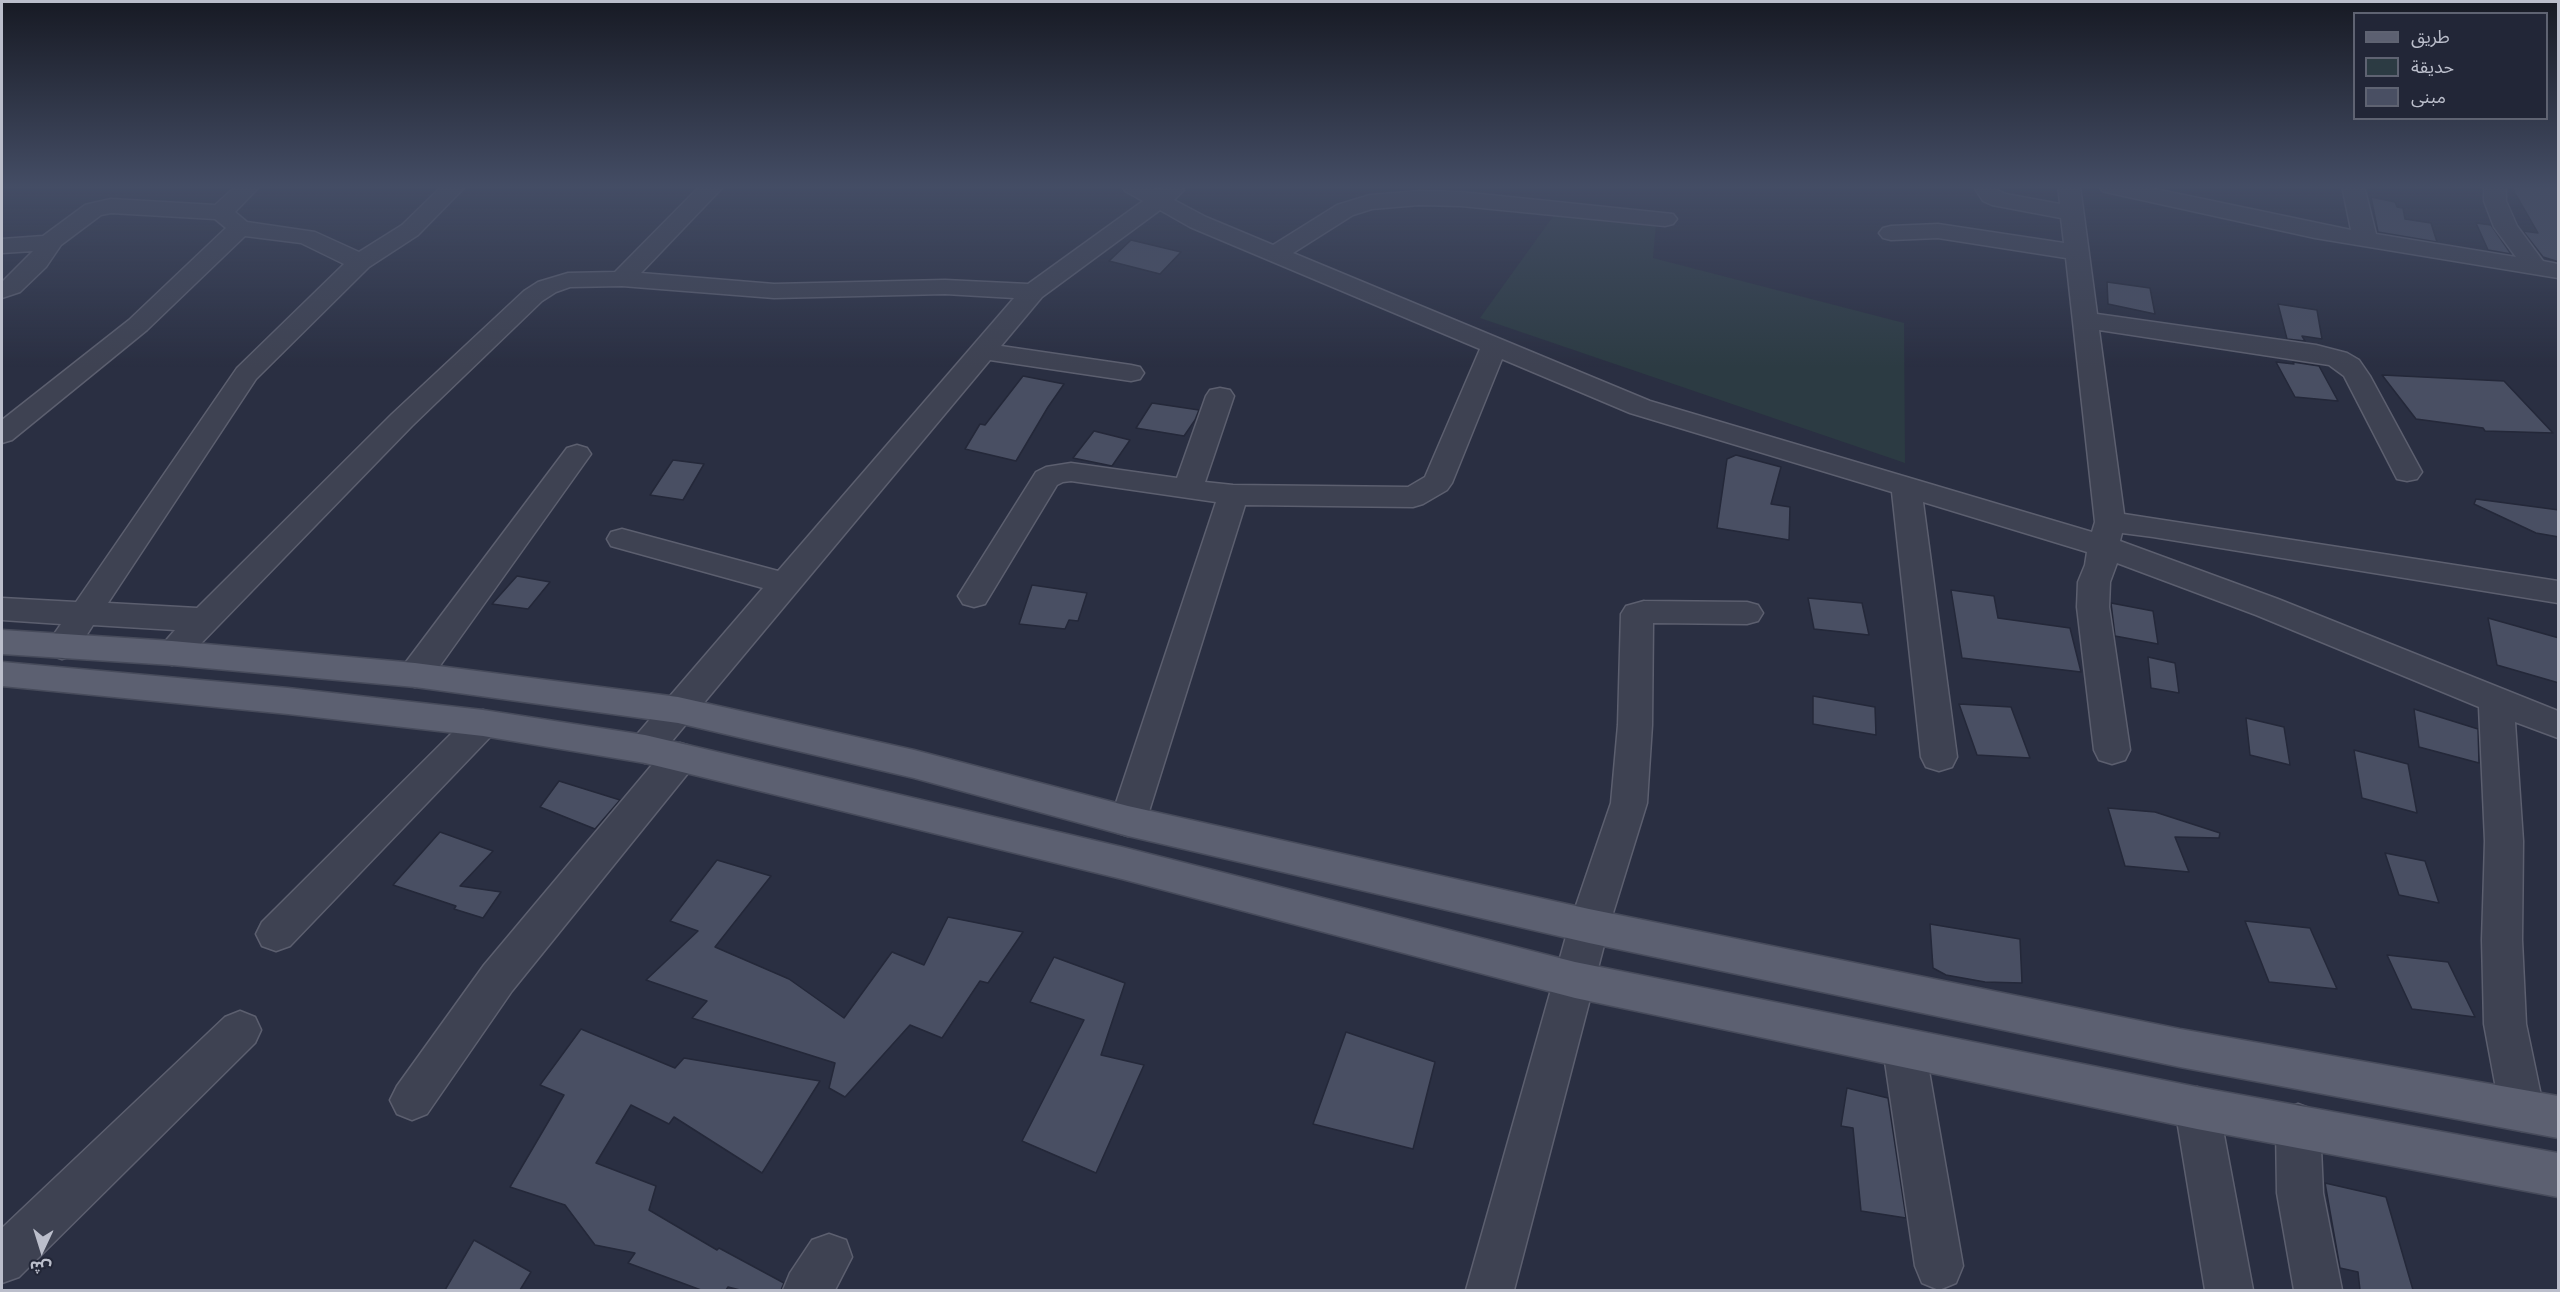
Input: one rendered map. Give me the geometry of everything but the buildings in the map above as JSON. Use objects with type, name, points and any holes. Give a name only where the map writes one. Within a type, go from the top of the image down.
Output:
[{"type":"main road","points":[[2,642],[172,652],[415,675],[678,710],[914,764],[1128,821],[1589,926],[2180,1048],[2559,1117]]},
{"type":"main road","points":[[2,674],[288,701],[483,723],[663,753],[1122,863],[1575,980],[2197,1108],[2559,1175]]},
{"type":"street","points":[[2,291],[11,287],[37,262],[49,246]]},
{"type":"street","points":[[2,433],[138,325],[208,246]]},
{"type":"street","points":[[327,246],[360,262]]},
{"type":"street","points":[[62,647],[246,374],[360,262],[385,246]]},
{"type":"street","points":[[622,279],[654,246]]},
{"type":"street","points":[[412,1100],[498,978],[663,753],[678,710],[1033,292],[1089,246]]},
{"type":"street","points":[[1256,246],[1640,407],[1906,488],[2106,534],[2267,607],[2559,725]]},
{"type":"street","points":[[1274,254],[1286,246]]},
{"type":"street","points":[[2038,246],[2076,252]]},
{"type":"street","points":[[2075,246],[2106,534],[2101,565],[2094,582],[2093,607],[2112,750]]},
{"type":"street","points":[[2414,246],[2548,269]]},
{"type":"street","points":[[2525,246],[2548,269]]},
{"type":"street","points":[[172,652],[402,420],[533,296],[547,287],[568,280],[622,279],[774,291],[945,288],[1033,292]]},
{"type":"street","points":[[2084,320],[2316,353],[2338,359],[2350,366],[2357,376],[2407,472]]},
{"type":"street","points":[[974,596],[1046,478],[1056,474],[1071,472],[1233,495],[1413,497],[1437,483],[1494,346]]},
{"type":"street","points":[[983,351],[1131,373]]},
{"type":"street","points":[[1188,489],[1220,396]]},
{"type":"street","points":[[415,675],[577,454]]},
{"type":"street","points":[[1906,488],[1939,757]]},
{"type":"street","points":[[1128,821],[1233,495]]},
{"type":"street","points":[[2106,534],[2153,527],[2559,592]]},
{"type":"street","points":[[621,539],[786,584]]},
{"type":"street","points":[[2,609],[202,620]]},
{"type":"street","points":[[1490,1290],[1589,926],[1629,803],[1635,725],[1637,614],[1644,612],[1747,613]]},
{"type":"street","points":[[2496,699],[2504,841],[2502,940],[2505,1024],[2522,1110]]},
{"type":"street","points":[[276,934],[483,723]]},
{"type":"street","points":[[2,1260],[240,1030]]},
{"type":"street","points":[[1904,1048],[1939,1266]]},
{"type":"street","points":[[2197,1108],[2229,1290]]},
{"type":"street","points":[[2298,1125],[2300,1193],[2318,1290]]},
{"type":"green space","points":[[1532,246],[1654,246],[1653,258],[1904,323],[1905,463],[1480,318]]}]
